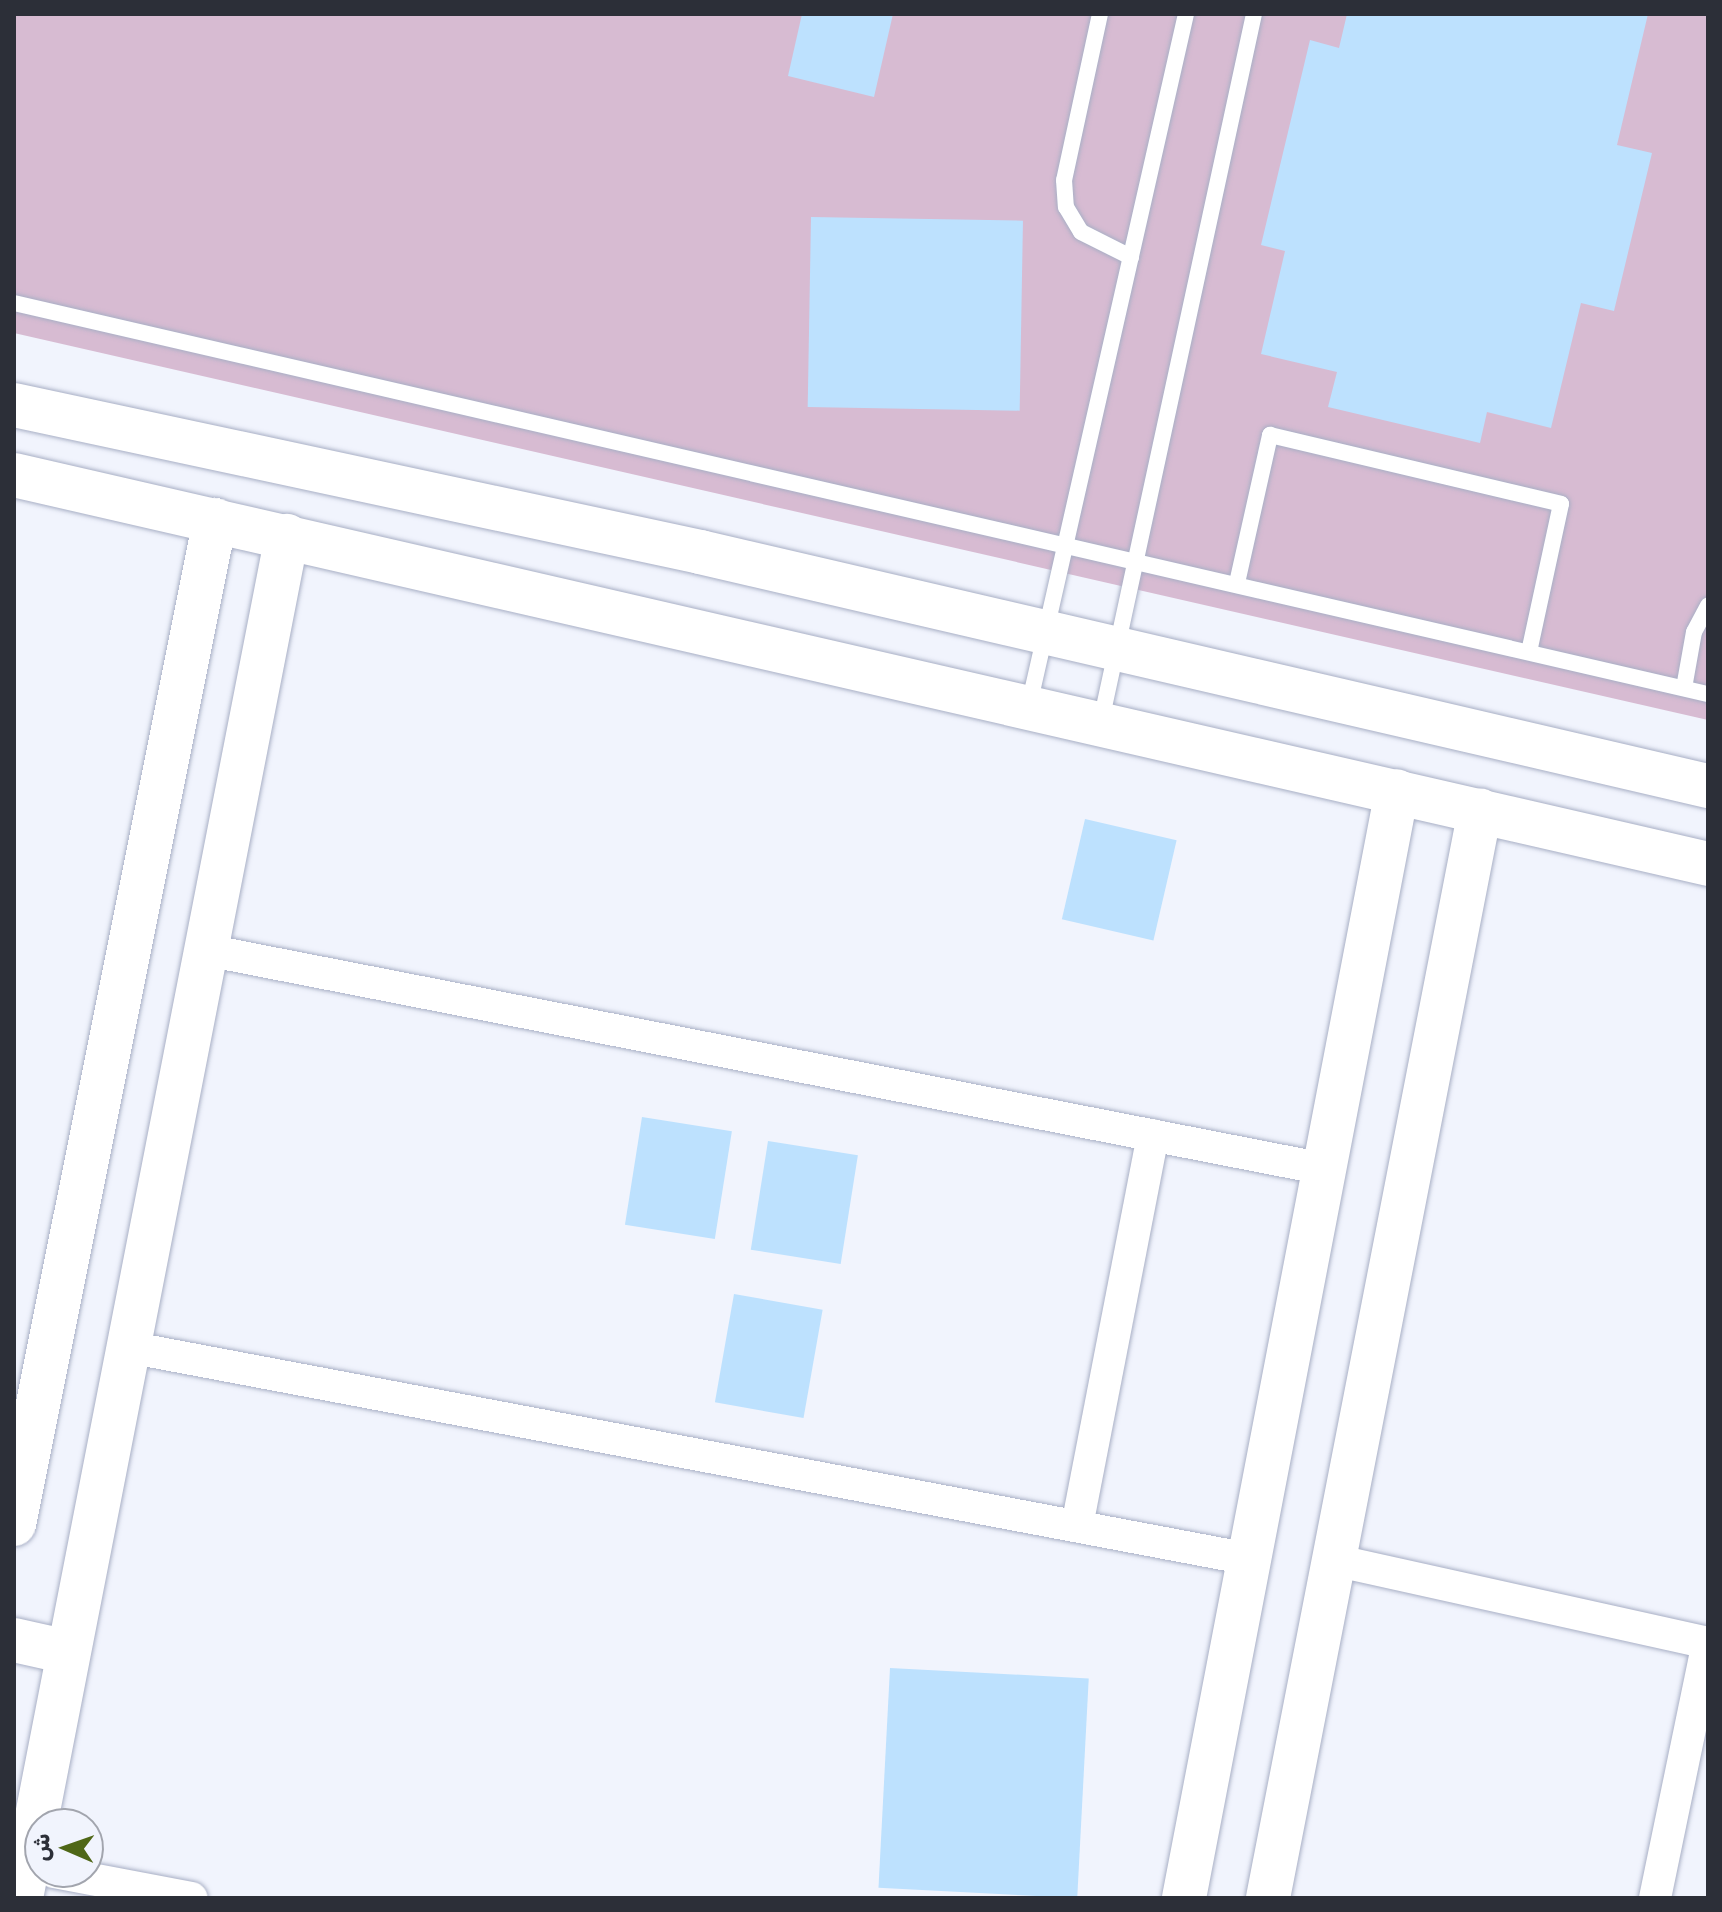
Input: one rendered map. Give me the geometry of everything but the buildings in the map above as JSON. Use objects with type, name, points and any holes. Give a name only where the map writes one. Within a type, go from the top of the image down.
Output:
[{"type":"street","points":[[14,405],[1045,632],[1708,786]]},
{"type":"street","points":[[14,475],[1101,721],[1708,864]]},
{"type":"street","points":[[14,1524],[215,520]]},
{"type":"street","points":[[45,1808],[68,1652],[287,536]]},
{"type":"street","points":[[1184,1898],[1397,791]]},
{"type":"street","points":[[1268,1898],[1480,810]]},
{"type":"street","points":[[206,950],[1324,1169]]},
{"type":"street","points":[[1077,1526],[1153,1135]]},
{"type":"street","points":[[128,1347],[1249,1559]]},
{"type":"street","points":[[1334,1560],[1708,1642],[1655,1898]]},
{"type":"street","points":[[14,1640],[68,1652]]},
{"type":"street","points":[[104,1886],[192,1898]]},
{"type":"lane","points":[[1100,14],[1064,180],[1066,207],[1081,232],[1131,257]]},
{"type":"lane","points":[[1029,705],[1186,14]]},
{"type":"lane","points":[[1101,721],[1132,559],[1254,14]]},
{"type":"lane","points":[[14,303],[1066,541],[1708,694]]},
{"type":"lane","points":[[1237,583],[1270,435],[1301,442],[1561,504],[1529,652]]},
{"type":"lane","points":[[1684,688],[1694,632],[1708,606]]},
{"type":"shaded area","points":[[14,14],[1708,14],[1708,720],[14,333]]}]
